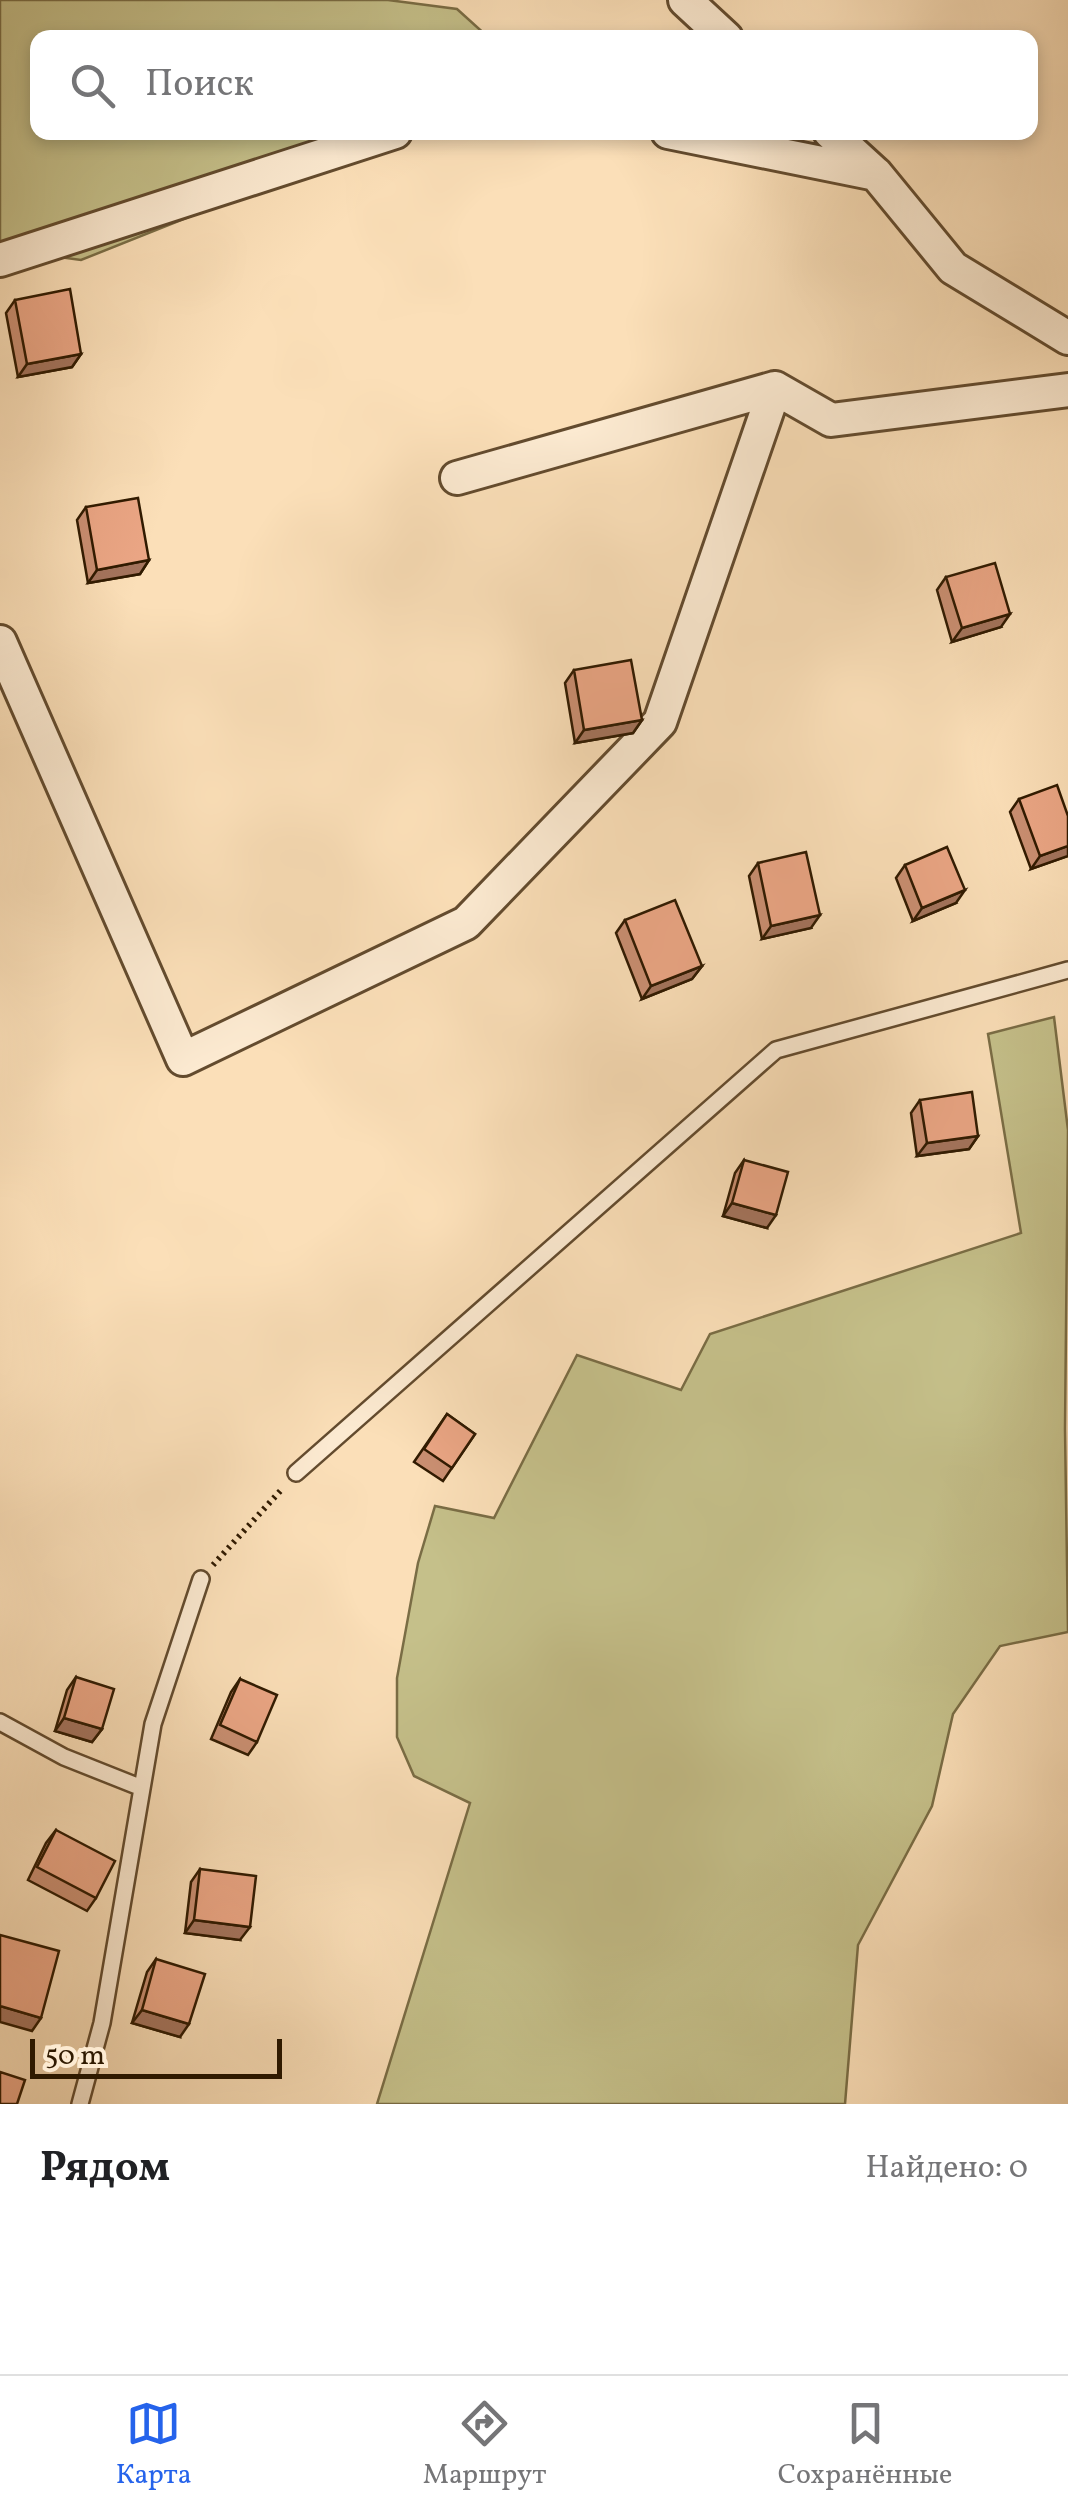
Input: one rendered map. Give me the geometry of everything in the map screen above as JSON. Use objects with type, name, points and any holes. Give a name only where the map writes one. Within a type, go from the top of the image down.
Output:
[{"type":"street","points":[[685,0],[717,30]]},
{"type":"street","points":[[0,260],[370,140]]},
{"type":"street","points":[[708,140],[876,174]]},
{"type":"street","points":[[839,140],[876,174],[953,268],[1068,338]]},
{"type":"street","points":[[457,478],[775,388],[831,420],[1068,390]]},
{"type":"street","points":[[0,642],[183,1059],[466,923],[660,722],[775,388]]},
{"type":"lane","points":[[296,1473],[776,1050],[1068,970]]},
{"type":"lane","points":[[80,2104],[102,2024],[153,1724],[200,1579]]},
{"type":"lane","points":[[0,1722],[64,1757],[142,1788]]},
{"type":"path","points":[[200,1579],[296,1473]]},
{"type":"shaded area","points":[[0,0],[388,0],[457,9],[480,30],[30,30],[30,140],[381,140],[81,260],[0,249]]},
{"type":"shaded area","points":[[1054,1017],[1068,1130],[1068,1632],[1000,1646],[953,1714],[932,1806],[858,1945],[845,2104],[377,2104],[470,1803],[414,1776],[397,1737],[397,1678],[418,1563],[435,1506],[494,1518],[577,1355],[681,1390],[710,1334],[1021,1233],[988,1034]]},
{"type":"building","points":[[70,289],[81,354],[27,364],[15,300]]},
{"type":"building","points":[[138,498],[149,560],[97,570],[86,507]]},
{"type":"building","points":[[995,563],[1010,614],[962,628],[946,577]]},
{"type":"building","points":[[631,660],[642,720],[584,730],[574,670]]},
{"type":"building","points":[[1057,785],[1068,816],[1068,846],[1040,856],[1019,799]]},
{"type":"building","points":[[947,847],[965,890],[922,908],[905,865]]},
{"type":"building","points":[[806,852],[820,915],[771,926],[758,863]]},
{"type":"building","points":[[675,900],[702,966],[651,986],[625,920]]},
{"type":"building","points":[[972,1092],[978,1136],[927,1143],[920,1100]]},
{"type":"building","points":[[744,1160],[788,1172],[776,1215],[732,1203]]},
{"type":"building","points":[[447,1414],[475,1434],[452,1468],[424,1449]]},
{"type":"building","points":[[76,1677],[114,1689],[102,1729],[64,1718]]},
{"type":"building","points":[[240,1679],[277,1695],[257,1742],[220,1725]]},
{"type":"building","points":[[56,1830],[115,1861],[96,1898],[37,1867]]},
{"type":"building","points":[[200,1869],[256,1876],[250,1927],[194,1920]]},
{"type":"building","points":[[0,1935],[59,1951],[41,2018],[0,2006]]},
{"type":"building","points":[[156,1959],[205,1974],[189,2024],[142,2010]]},
{"type":"building","points":[[0,2072],[25,2080],[17,2104],[0,2104]]}]
